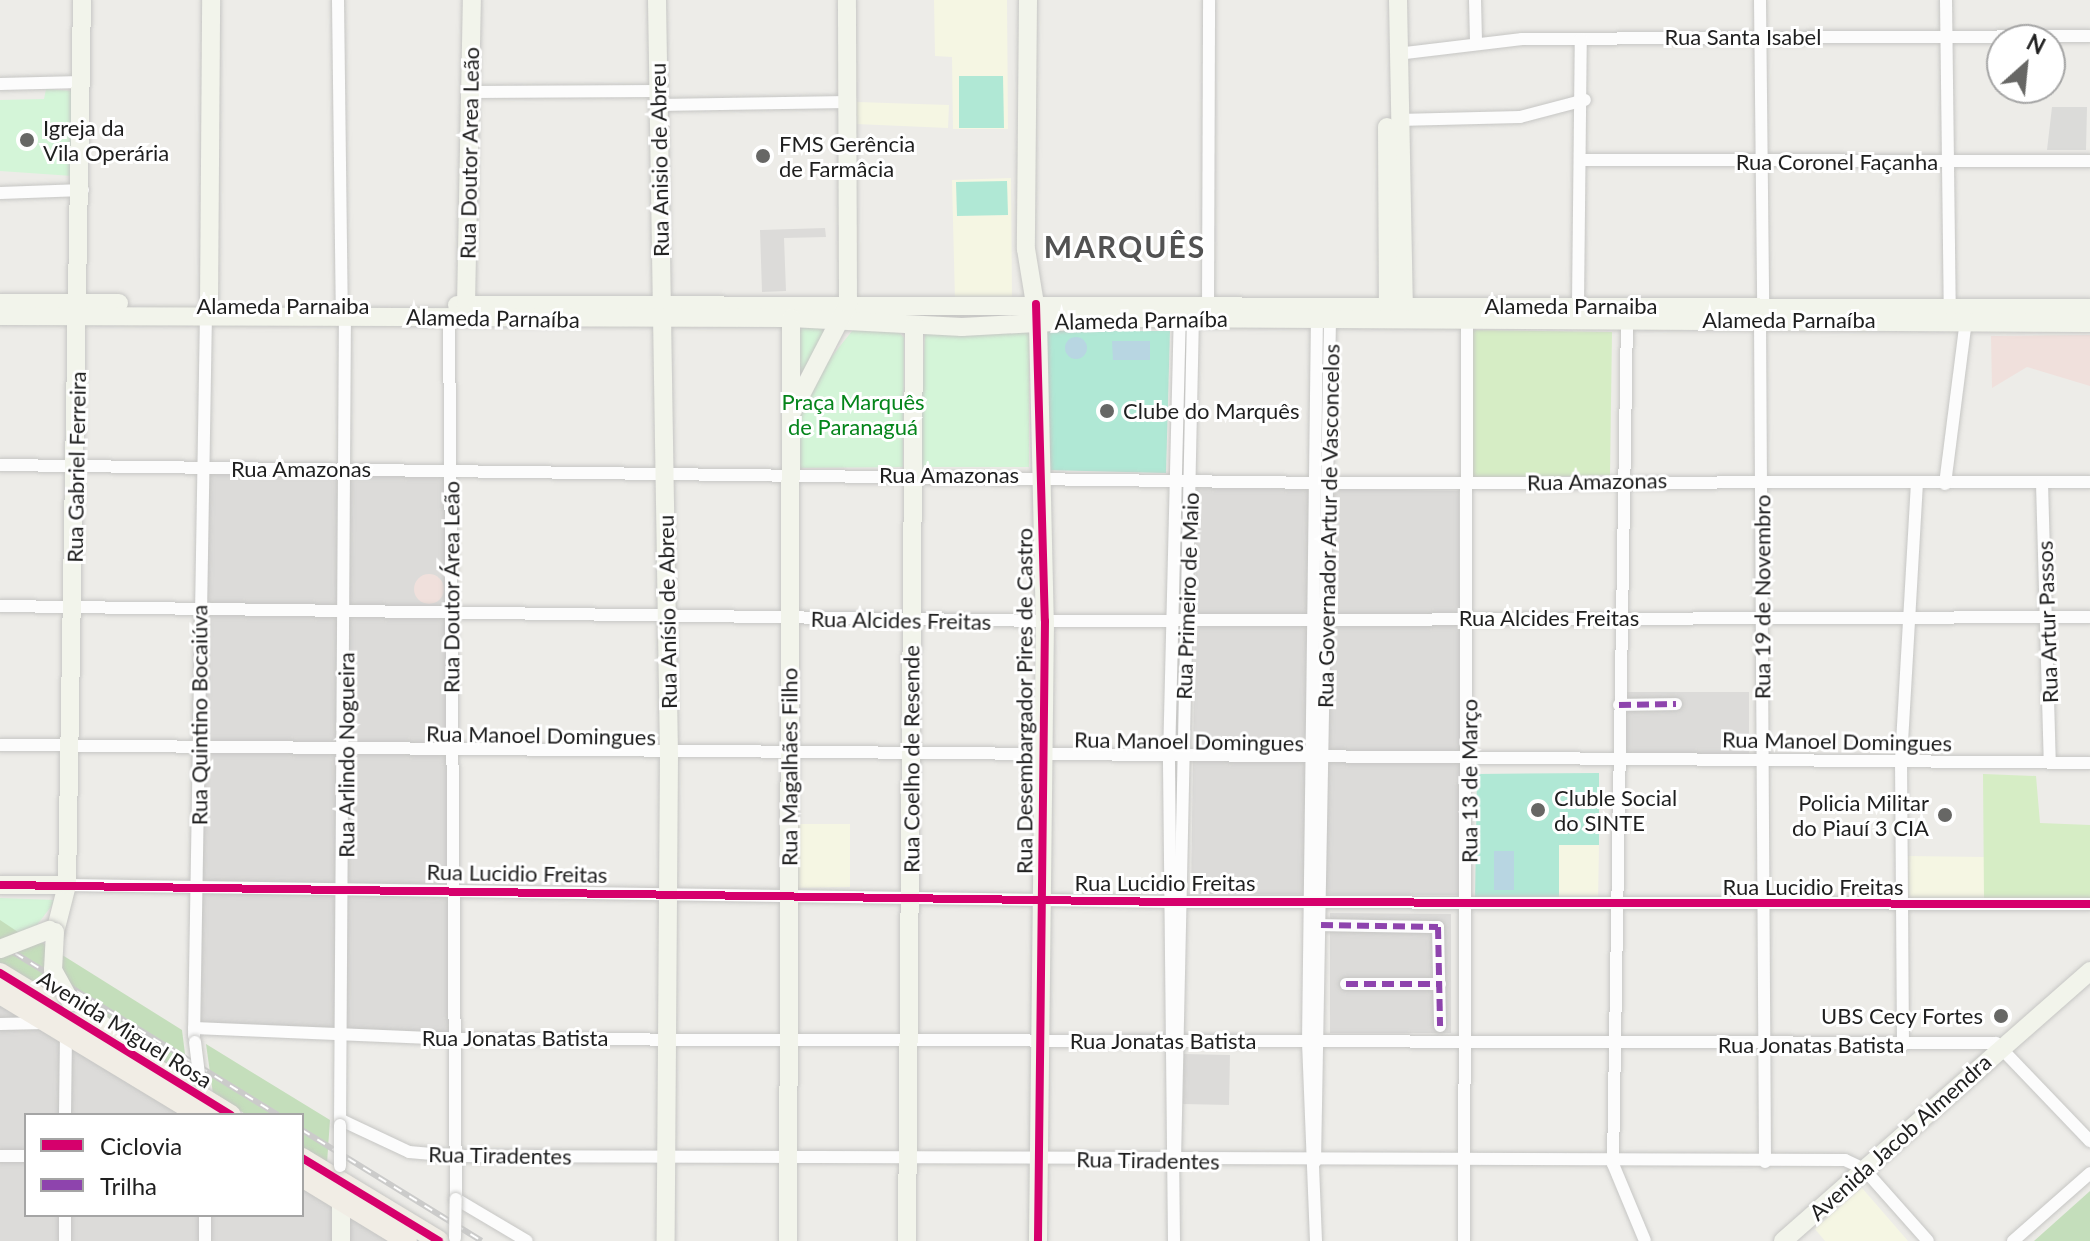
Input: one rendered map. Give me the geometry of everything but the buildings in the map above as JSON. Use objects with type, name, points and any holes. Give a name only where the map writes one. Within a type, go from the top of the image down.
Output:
[{"type":"main road","name":"Rua Gabriel Ferreira","points":[[82,0],[83,190],[67,885],[54,928],[53,970],[71,1002],[155,1069]]},
{"type":"main road","name":"Rua Quintino Bocaiúva","points":[[208,311],[211,0]]},
{"type":"main road","name":"Rua Doutor Area Leão","points":[[466,305],[472,0]]},
{"type":"main road","name":"Rua Anisio de Abreu","points":[[657,0],[662,312]]},
{"type":"main road","points":[[846,311],[847,0]]},
{"type":"main road","points":[[1028,0],[1026,249],[1037,313]]},
{"type":"main road","points":[[1386,0],[1396,313]]},
{"type":"main road","points":[[1396,313],[1398,0]]},
{"type":"main road","points":[[0,303],[208,311]]},
{"type":"main road","name":"Alameda Parnaiba","points":[[208,311],[343,312],[466,305],[662,312]]},
{"type":"main road","name":"Alameda Parnaiba","points":[[1396,313],[1578,305],[1762,313],[1950,306],[2090,308]]},
{"type":"main road","name":"Alameda Parnaíba","points":[[662,312],[791,318],[846,311],[914,325],[1037,313],[1208,306],[1396,313],[1467,320],[1627,319],[1762,313],[2090,323]]},
{"type":"main road","points":[[0,316],[80,308]]},
{"type":"main road","name":"Alameda Parnaíba","points":[[343,312],[449,317],[846,311],[1324,320],[1396,313]]},
{"type":"main road","name":"Rua Magalhães Filho","points":[[788,436],[805,380],[846,311]]},
{"type":"main road","name":"Rua Anísio de Abreu","points":[[662,312],[670,894],[666,1241]]},
{"type":"main road","name":"Rua Desembargador Pires de Castro","points":[[1037,313],[1045,621],[1038,1241]]},
{"type":"main road","name":"Rua Magalhães Filho","points":[[788,1241],[788,436],[791,318]]},
{"type":"main road","name":"Rua Coelho de Resende","points":[[907,1241],[914,325]]},
{"type":"main road","name":"Rua Lucidio Freitas","points":[[0,885],[67,885]]},
{"type":"main road","points":[[0,949],[54,928]]},
{"type":"main road","name":"Avenida Jacob Almendra","points":[[1783,1241],[2090,971]]},
{"type":"main road","name":"Avenida Miguel Rosa","points":[[0,973],[155,1069],[201,1102]]},
{"type":"main road","name":"Avenida Miguel Rosa","points":[[0,994],[66,1034],[226,1113]]},
{"type":"main road","points":[[304,1159],[340,1183],[450,1240]]},
{"type":"main road","points":[[304,1177],[340,1183],[407,1241]]},
{"type":"main road","name":"Rua Arlindo Nogueira","points":[[340,1183],[341,1241]]},
{"type":"street","name":"Rua Arlindo Nogueira","points":[[338,0],[347,752],[345,1036],[340,1183]]},
{"type":"street","points":[[647,0],[657,0]]},
{"type":"street","points":[[1208,306],[1209,0]]},
{"type":"street","points":[[1475,0],[1476,42]]},
{"type":"street","name":"Rua 19 de Novembro","points":[[1760,0],[1765,1162]]},
{"type":"street","points":[[1946,0],[1950,306]]},
{"type":"street","name":"Rua Santa Isabel","points":[[1397,54],[1476,42],[1581,39],[2090,36]]},
{"type":"street","points":[[1578,305],[1575,240],[1585,100],[1581,39]]},
{"type":"street","points":[[0,84],[81,82]]},
{"type":"street","points":[[470,92],[847,102]]},
{"type":"street","points":[[1398,120],[1520,117],[1585,100]]},
{"type":"street","name":"Rua Coronel Façanha","points":[[1583,160],[2090,161]]},
{"type":"street","points":[[0,193],[83,190]]},
{"type":"street","name":"Rua Quintino Bocaiúva","points":[[201,1102],[194,1028],[199,888],[199,609],[208,311]]},
{"type":"street","name":"Rua Doutor Área Leão","points":[[449,317],[450,613],[456,889],[456,1199],[450,1240]]},
{"type":"street","name":"Rua Primeiro de Maio","points":[[1177,902],[1169,855],[1180,621],[1186,318]]},
{"type":"street","points":[[1627,319],[1613,1164],[1645,1241]]},
{"type":"street","name":"Rua Governador Artur de Vasconcelos","points":[[1316,1241],[1318,620],[1324,320]]},
{"type":"street","name":"Rua 13 de Março","points":[[1464,1241],[1470,617],[1467,320]]},
{"type":"street","points":[[1945,484],[1966,321]]},
{"type":"street","name":"Rua Amazonas","points":[[0,465],[666,472],[789,477],[1041,475],[1320,483],[1625,480],[1945,484],[2090,482]]},
{"type":"street","points":[[1903,1045],[1901,760],[1906,618],[1917,483]]},
{"type":"street","name":"Rua Artur Passos","points":[[2042,483],[2050,761]]},
{"type":"street","name":"Rua Alcides Freitas","points":[[0,606],[1045,621],[2090,617]]},
{"type":"street","points":[[1619,705],[1676,704]]},
{"type":"street","name":"Rua Manoel Domingues","points":[[0,745],[788,757],[1469,761],[1762,756],[2090,763]]},
{"type":"street","name":"Rua Primeiro de Maio","points":[[1174,1241],[1177,902],[1183,854],[1175,759]]},
{"type":"street","points":[[1169,855],[1183,854]]},
{"type":"street","name":"Rua Lucidio Freitas","points":[[67,885],[1177,902],[1763,906],[2090,904]]},
{"type":"street","name":"Rua Governador Artur de Vasconcelos","points":[[1315,1042],[1321,925],[1316,902]]},
{"type":"street","points":[[1321,925],[1437,926],[1440,1026]]},
{"type":"street","points":[[1346,984],[1440,984]]},
{"type":"street","points":[[0,1024],[46,1023]]},
{"type":"street","name":"Rua Jonatas Batista","points":[[194,1028],[454,1039],[669,1037],[2004,1045]]},
{"type":"street","points":[[65,1113],[66,1034]]},
{"type":"street","points":[[2004,1045],[2090,1141]]},
{"type":"street","name":"Rua Tiradentes","points":[[340,1123],[409,1152],[455,1156],[1613,1164],[1845,1160],[1864,1169]]},
{"type":"street","points":[[0,1156],[24,1156]]},
{"type":"street","points":[[1864,1169],[1928,1241]]},
{"type":"street","points":[[2013,1241],[2090,1173]]},
{"type":"street","points":[[456,1199],[527,1241]]},
{"type":"street","points":[[65,1217],[65,1241]]},
{"type":"street","points":[[205,1217],[205,1241]]},
{"type":"shaded area","points":[[934,0],[1007,0],[1008,129],[953,129],[952,57],[935,56]]},
{"type":"shaded area","points":[[857,102],[949,105],[948,128],[856,124]]},
{"type":"shaded area","points":[[2052,107],[2087,107],[2086,150],[2047,150]]},
{"type":"shaded area","points":[[1011,178],[1012,301],[955,300],[952,180]]},
{"type":"shaded area","points":[[825,228],[826,237],[784,238],[786,291],[762,292],[760,230]]},
{"type":"shaded area","points":[[2090,335],[2090,386],[2027,367],[1992,388],[1991,336]]},
{"type":"shaded area","points":[[206,472],[447,473],[450,1033],[201,1022]]},
{"type":"shaded area","points":[[1197,487],[1459,491],[1462,895],[1191,894]]},
{"type":"shaded area","points":[[429,574],[439,579],[444,589],[439,599],[429,604],[419,599],[414,589],[419,579]]},
{"type":"shaded area","points":[[1622,692],[1749,692],[1749,754],[1622,754]]},
{"type":"shaded area","points":[[795,824],[850,824],[850,887],[794,888]]},
{"type":"shaded area","points":[[1559,845],[1599,845],[1598,900],[1559,899]]},
{"type":"shaded area","points":[[1906,856],[1984,857],[1984,900],[1906,899]]},
{"type":"shaded area","points":[[1330,913],[1451,914],[1451,1033],[1330,1033]]},
{"type":"shaded area","points":[[0,997],[188,1113],[24,1113],[24,1217],[304,1217],[304,1185],[395,1241],[0,1241]]},
{"type":"shaded area","points":[[1184,1054],[1230,1055],[1229,1105],[1183,1104]]},
{"type":"shaded area","points":[[1862,1188],[1908,1241],[1825,1241],[1815,1229]]},
{"type":"green space","points":[[959,76],[1003,76],[1004,128],[959,128]]},
{"type":"green space","points":[[46,89],[74,91],[73,176],[0,171],[0,100],[44,99]]},
{"type":"green space","points":[[1007,181],[1008,215],[957,216],[956,182]]},
{"type":"green space","name":"Praça Marquês de Paranaguá","points":[[797,323],[832,324],[796,382]]},
{"type":"green space","name":"Praça Marquês de Paranaguá","points":[[1029,325],[1029,467],[918,467],[925,333]]},
{"type":"green space","name":"Praça Marquês de Paranaguá","points":[[856,326],[897,330],[904,338],[903,467],[795,468],[795,424],[821,370]]},
{"type":"green space","points":[[1473,330],[1612,332],[1610,475],[1472,479]]},
{"type":"green space","name":"Clube do Marquês","points":[[1044,331],[1170,331],[1166,473],[1046,470]]},
{"type":"green space","name":"Cluble Social do SINTE","points":[[1599,773],[1599,845],[1559,845],[1559,899],[1475,898],[1477,774]]},
{"type":"green space","points":[[1983,774],[2036,776],[2040,823],[2090,825],[2090,900],[1984,900]]},
{"type":"green space","points":[[0,898],[56,900],[27,938],[0,920]]},
{"type":"green space","points":[[0,916],[182,1030],[188,1078],[83,1007],[0,964]]},
{"type":"green space","points":[[206,1044],[330,1120],[327,1163],[304,1149],[304,1113],[244,1113],[213,1094]]},
{"type":"green space","points":[[2090,1191],[2090,1241],[2034,1241]]},
{"type":"water","points":[[1072,337],[1080,337],[1087,348],[1080,359],[1072,359],[1065,352],[1065,344]]},
{"type":"water","points":[[1112,341],[1150,341],[1150,360],[1113,360]]},
{"type":"water","points":[[1494,851],[1514,851],[1514,890],[1494,890]]},
{"type":"railway","points":[[0,944],[275,1113]]},
{"type":"railway","points":[[304,1131],[482,1241]]},
{"type":"marked path","points":[[1619,705],[1676,704]]},
{"type":"marked path","points":[[1321,925],[1438,927],[1440,1026]]},
{"type":"marked path","points":[[1346,984],[1440,984]]},
{"type":"cycle path","points":[[1036,304],[1045,621],[1038,1241]]},
{"type":"cycle path","points":[[0,885],[1170,902],[2090,904]]},
{"type":"cycle path","points":[[0,973],[228,1113]]},
{"type":"cycle path","points":[[304,1159],[439,1241]]},
{"type":"place","name":"Igreja da Vila Operária","points":[[27,140]]},
{"type":"place","name":"FMS Gerência de Farmâcia","points":[[763,156]]},
{"type":"place","name":"Clube do Marquês","points":[[1107,411]]},
{"type":"place","name":"Cluble Social do SINTE","points":[[1538,810]]},
{"type":"place","name":"Policia Militar do Piauí 3 CIA","points":[[1945,815]]},
{"type":"place","name":"UBS Cecy Fortes","points":[[2001,1016]]},
{"type":"district","name":"MARQUÊS","points":[[1125,246]]}]
